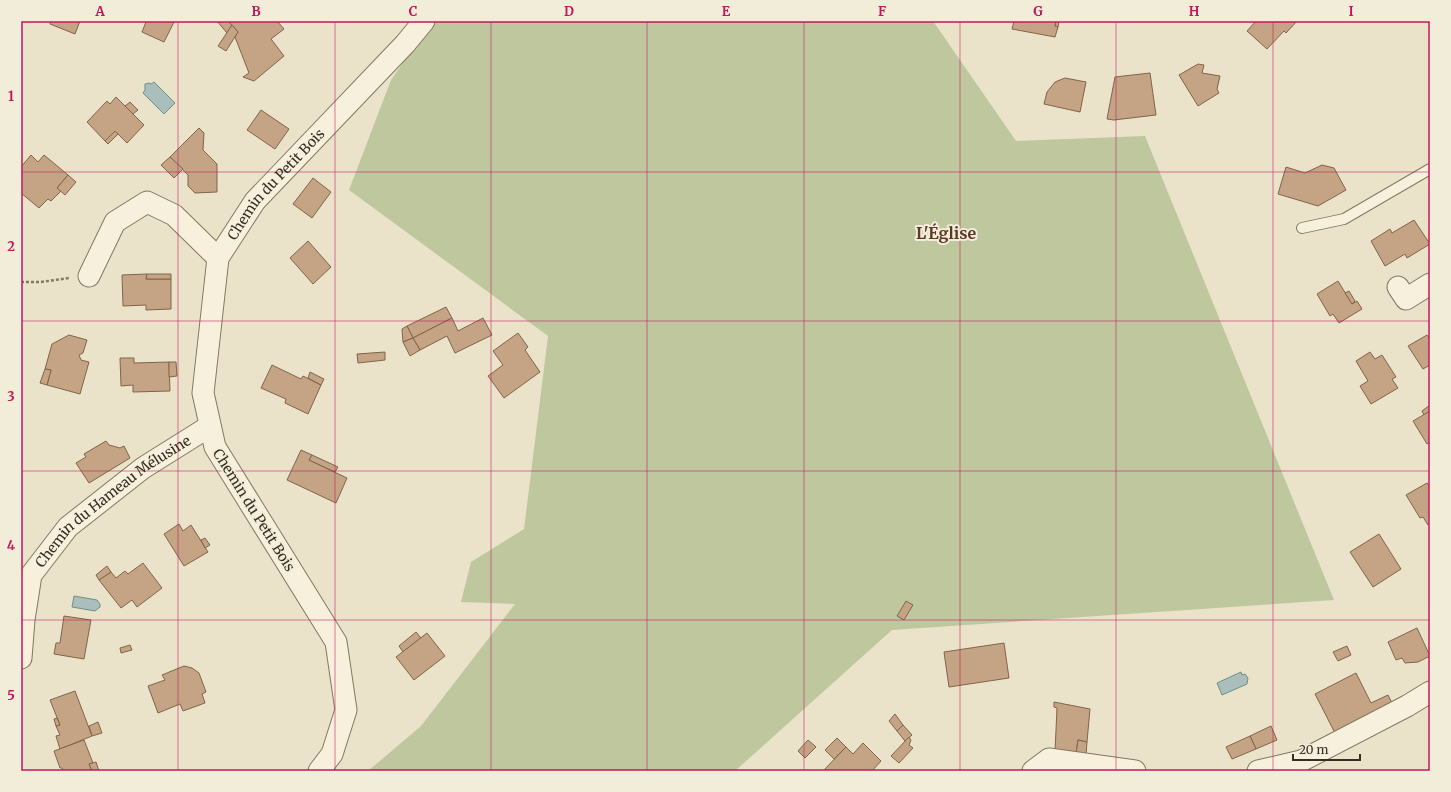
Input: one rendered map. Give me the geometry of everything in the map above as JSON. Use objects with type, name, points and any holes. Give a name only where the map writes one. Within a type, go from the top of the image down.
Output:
[{"type":"street","name":"Chemin du Petit Bois","points":[[319,771],[332,754],[346,710],[336,642],[214,447],[203,393],[218,258],[255,201],[405,44],[424,21]]},
{"type":"street","points":[[89,276],[115,222],[146,202],[174,215],[218,258]]},
{"type":"street","points":[[1398,287],[1406,299],[1430,284]]},
{"type":"street","name":"Chemin du Hameau Mélusine","points":[[21,658],[30,575],[68,527],[143,468],[210,426]]},
{"type":"street","points":[[1258,771],[1300,762],[1407,706],[1430,692]]},
{"type":"street","points":[[1033,771],[1049,759],[1134,771]]},
{"type":"lane","points":[[1302,228],[1344,219],[1430,169]]},
{"type":"path","points":[[21,282],[41,282],[89,276]]},
{"type":"green space","points":[[431,21],[933,21],[1016,141],[1145,136],[1334,600],[892,630],[735,771],[368,771],[421,726],[515,604],[461,602],[471,562],[524,529],[548,336],[349,190],[391,80]]},
{"type":"shaded area","points":[[154,82],[175,103],[164,114],[143,93],[145,90],[145,84],[151,84]]},
{"type":"shaded area","points":[[74,596],[97,600],[100,607],[95,611],[72,607]]},
{"type":"shaded area","points":[[1241,672],[1242,675],[1245,674],[1248,678],[1247,684],[1222,695],[1217,683]]},
{"type":"building","points":[[51,21],[80,21],[75,34],[50,24]]},
{"type":"building","points":[[144,21],[174,22],[164,42],[142,32],[146,22]]},
{"type":"building","points":[[217,21],[228,21],[232,25],[227,33]]},
{"type":"building","points":[[228,21],[277,21],[284,29],[271,39],[284,56],[254,81],[243,77],[249,73],[235,37],[238,32]]},
{"type":"building","points":[[1014,21],[1056,21],[1055,26],[1058,27],[1055,37],[1012,29]]},
{"type":"building","points":[[1056,21],[1059,21],[1058,27],[1055,26]]},
{"type":"building","points":[[1256,21],[1297,21],[1286,33],[1284,31],[1267,49],[1247,31]]},
{"type":"building","points":[[232,25],[238,32],[226,51],[218,46]]},
{"type":"building","points":[[1198,64],[1204,65],[1202,73],[1220,76],[1217,89],[1219,93],[1198,106],[1179,75]]},
{"type":"building","points":[[1150,73],[1156,115],[1114,120],[1107,119],[1115,77]]},
{"type":"building","points":[[1065,78],[1086,82],[1080,112],[1044,104],[1047,92],[1055,82]]},
{"type":"building","points":[[116,97],[144,125],[127,143],[115,131],[105,141],[87,122],[107,101],[110,104]]},
{"type":"building","points":[[130,102],[138,110],[133,114],[125,106]]},
{"type":"building","points":[[261,110],[289,129],[275,149],[247,130]]},
{"type":"building","points":[[199,128],[204,133],[203,150],[217,164],[217,192],[195,193],[188,186],[188,175],[170,157]]},
{"type":"building","points":[[115,131],[118,134],[108,144],[105,141]]},
{"type":"building","points":[[31,155],[38,162],[44,155],[68,175],[57,188],[61,191],[51,201],[48,199],[39,208],[21,193],[21,167]]},
{"type":"building","points":[[170,157],[183,169],[174,178],[161,165]]},
{"type":"building","points":[[1322,165],[1334,168],[1346,190],[1318,206],[1278,194],[1286,167],[1305,173]]},
{"type":"building","points":[[68,175],[76,182],[65,195],[57,188]]},
{"type":"building","points":[[313,178],[331,192],[312,218],[293,204]]},
{"type":"building","points":[[1414,220],[1430,244],[1407,258],[1405,254],[1385,266],[1371,241],[1390,229],[1392,233]]},
{"type":"building","points":[[308,241],[331,267],[313,284],[290,258]]},
{"type":"building","points":[[147,274],[146,279],[171,279],[171,309],[146,310],[146,305],[123,306],[122,275]]},
{"type":"building","points":[[147,274],[171,274],[171,279],[146,279]]},
{"type":"building","points":[[1338,281],[1352,304],[1357,301],[1362,309],[1339,323],[1333,314],[1330,316],[1317,294]]},
{"type":"building","points":[[1349,291],[1355,301],[1352,304],[1345,293]]},
{"type":"building","points":[[446,307],[452,318],[413,338],[407,326]]},
{"type":"building","points":[[452,318],[458,331],[483,318],[492,335],[455,353],[447,336],[420,350],[413,338]]},
{"type":"building","points":[[407,326],[413,338],[403,342],[402,329]]},
{"type":"building","points":[[518,333],[528,347],[525,350],[540,372],[504,398],[488,376],[503,365],[493,351]]},
{"type":"building","points":[[69,335],[87,340],[83,353],[79,355],[81,360],[89,362],[80,394],[47,385],[51,370],[45,369],[52,344]]},
{"type":"building","points":[[1427,335],[1430,339],[1430,365],[1423,369],[1408,346]]},
{"type":"building","points":[[413,338],[420,350],[410,356],[403,342]]},
{"type":"building","points":[[385,352],[385,360],[358,363],[357,354]]},
{"type":"building","points":[[1370,352],[1375,359],[1382,355],[1396,377],[1392,379],[1398,388],[1371,404],[1360,386],[1368,381],[1356,361]]},
{"type":"building","points":[[120,358],[134,358],[134,363],[169,362],[170,391],[133,392],[133,385],[121,386]]},
{"type":"building","points":[[169,362],[176,362],[177,376],[169,377]]},
{"type":"building","points":[[272,365],[301,379],[303,376],[321,385],[308,414],[285,403],[286,399],[261,388]]},
{"type":"building","points":[[45,369],[51,370],[47,385],[40,383]]},
{"type":"building","points":[[310,372],[324,379],[321,385],[308,378]]},
{"type":"building","points":[[1430,405],[1430,411],[1424,415],[1422,411]]},
{"type":"building","points":[[1430,411],[1430,442],[1427,444],[1413,421]]},
{"type":"building","points":[[106,441],[109,445],[120,448],[124,446],[130,458],[89,483],[76,463],[86,457],[84,454]]},
{"type":"building","points":[[301,450],[312,455],[309,460],[347,478],[336,503],[287,480]]},
{"type":"building","points":[[312,455],[338,467],[335,472],[309,460]]},
{"type":"building","points":[[1427,483],[1430,487],[1430,523],[1428,525],[1423,517],[1420,518],[1406,495]]},
{"type":"building","points":[[179,524],[183,531],[191,525],[208,552],[184,566],[164,534]]},
{"type":"building","points":[[1379,534],[1401,569],[1373,587],[1350,552]]},
{"type":"building","points":[[205,538],[210,545],[205,548],[201,540]]},
{"type":"building","points":[[143,563],[162,588],[137,607],[132,600],[121,608],[99,580],[111,572],[116,578],[125,571],[128,574]]},
{"type":"building","points":[[107,566],[111,572],[99,580],[96,575]]},
{"type":"building","points":[[906,601],[913,605],[904,620],[897,616]]},
{"type":"building","points":[[64,616],[91,620],[84,659],[54,654],[56,643],[60,643]]},
{"type":"building","points":[[1417,628],[1430,656],[1418,662],[1405,663],[1402,658],[1396,660],[1388,642]]},
{"type":"building","points":[[416,632],[421,638],[403,652],[399,646]]},
{"type":"building","points":[[427,633],[445,656],[414,680],[396,657]]},
{"type":"building","points":[[1004,643],[1009,678],[949,687],[944,652]]},
{"type":"building","points":[[130,645],[132,650],[121,653],[120,648]]},
{"type":"building","points":[[1347,646],[1351,655],[1338,661],[1333,652]]},
{"type":"building","points":[[184,666],[192,668],[199,673],[206,692],[202,694],[205,703],[183,711],[180,704],[158,713],[148,686],[165,680],[162,675]]},
{"type":"building","points":[[1356,673],[1371,703],[1388,695],[1393,705],[1335,733],[1315,694]]},
{"type":"building","points":[[75,691],[92,736],[60,749],[56,736],[60,735],[56,726],[60,725],[50,700]]},
{"type":"building","points":[[1054,702],[1090,709],[1087,742],[1078,740],[1076,754],[1055,752],[1057,708],[1054,707]]},
{"type":"building","points":[[895,714],[903,725],[897,731],[889,721]]},
{"type":"building","points":[[57,718],[60,725],[56,726],[54,719]]},
{"type":"building","points":[[98,722],[102,733],[92,736],[89,726]]},
{"type":"building","points":[[903,725],[912,735],[905,741],[897,731]]},
{"type":"building","points":[[1271,726],[1277,740],[1256,749],[1250,736]]},
{"type":"building","points":[[1250,736],[1256,749],[1232,759],[1226,747]]},
{"type":"building","points":[[909,737],[911,740],[909,745],[913,748],[899,763],[891,756]]},
{"type":"building","points":[[837,738],[846,747],[834,759],[825,750]]},
{"type":"building","points":[[84,740],[93,763],[89,764],[92,771],[64,771],[60,768],[54,751]]},
{"type":"building","points":[[808,740],[816,747],[805,758],[798,751]]},
{"type":"building","points":[[1078,740],[1087,742],[1086,755],[1076,754]]},
{"type":"building","points":[[863,743],[881,761],[872,771],[823,771],[846,747],[853,754]]},
{"type":"building","points":[[96,762],[99,771],[92,771],[89,764]]},
{"type":"district","name":"L'Église","points":[[946,233]]}]
